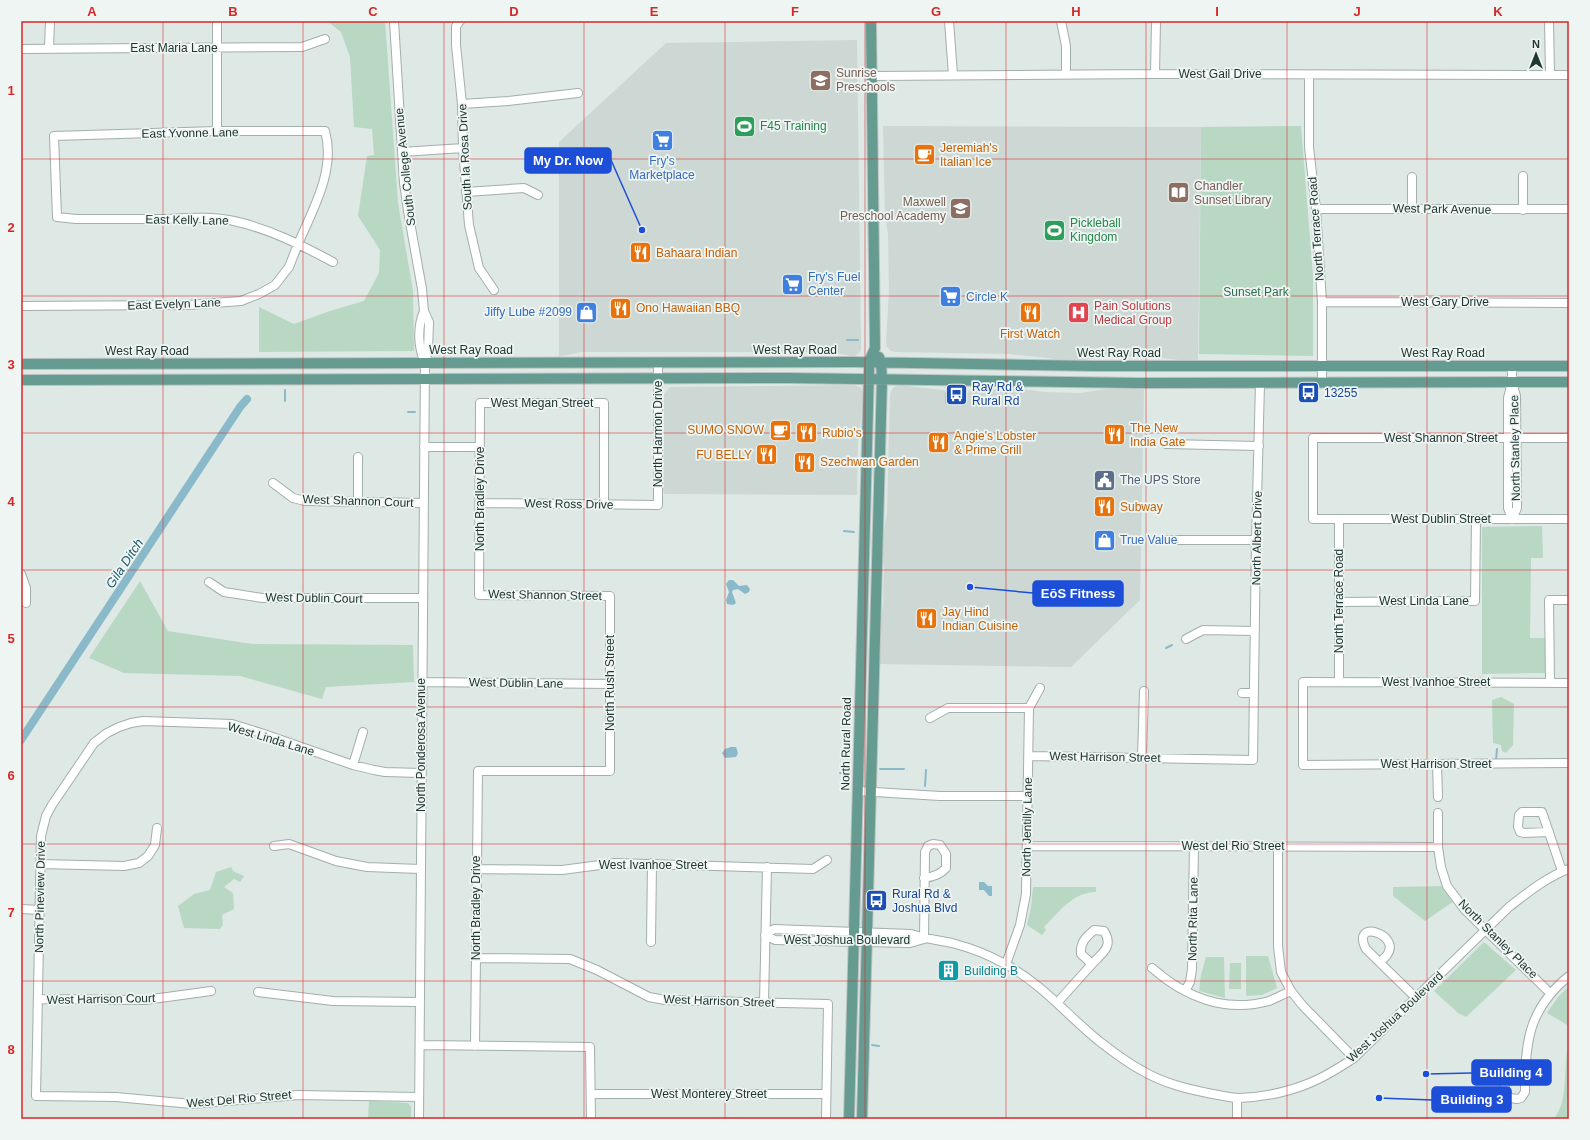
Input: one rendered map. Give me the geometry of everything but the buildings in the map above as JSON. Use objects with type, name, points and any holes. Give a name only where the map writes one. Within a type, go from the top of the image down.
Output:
[{"type":"main road","points":[[869,370],[875,348],[871,21]]},
{"type":"main road","points":[[862,1119],[882,371],[875,348]]},
{"type":"main road","name":"West Ray Road","points":[[21,380],[425,371],[658,363],[869,370],[1093,382],[1569,382]]},
{"type":"main road","name":"West Ray Road","points":[[21,364],[425,371],[659,379],[869,370],[882,371],[1094,366],[1569,366]]},
{"type":"main road","points":[[1093,382],[1094,366]]},
{"type":"main road","name":"North Rural Road","points":[[849,1119],[869,370]]},
{"type":"street","points":[[49,49],[50,21]]},
{"type":"street","points":[[217,21],[217,131]]},
{"type":"street","name":"South College Avenue","points":[[394,21],[402,152],[408,211],[420,275],[424,311],[419,322],[420,351],[425,371]]},
{"type":"street","name":"South la Rosa Drive","points":[[460,21],[456,26],[456,45],[462,104],[463,148],[469,225],[479,268],[494,290]]},
{"type":"street","points":[[949,21],[953,75]]},
{"type":"street","points":[[1060,21],[1066,46],[1066,74]]},
{"type":"street","points":[[1155,74],[1156,21]]},
{"type":"street","points":[[1549,21],[1550,74]]},
{"type":"street","name":"East Maria Lane","points":[[21,49],[302,47],[325,39]]},
{"type":"street","name":"West Gail Drive","points":[[872,76],[1066,74],[1569,75]]},
{"type":"street","name":"North Terrace Road","points":[[1309,75],[1309,148],[1316,209],[1322,302],[1322,383]]},
{"type":"street","points":[[462,104],[508,101],[578,93]]},
{"type":"street","name":"East Yvonne Lane","points":[[57,217],[54,136],[217,131],[325,131]]},
{"type":"street","name":"East Evelyn Lane","points":[[21,306],[188,305],[241,301],[259,294],[275,285],[289,267],[324,184],[328,143],[325,131]]},
{"type":"street","points":[[402,152],[463,148]]},
{"type":"street","points":[[1523,176],[1523,210]]},
{"type":"street","points":[[1412,177],[1412,209]]},
{"type":"street","points":[[466,192],[524,188],[538,195]]},
{"type":"street","name":"West Park Avenue","points":[[1316,209],[1569,209]]},
{"type":"street","name":"East Kelly Lane","points":[[57,217],[76,219],[206,218],[233,220],[259,227],[298,244],[333,262]]},
{"type":"street","name":"West Gary Drive","points":[[1322,302],[1569,303]]},
{"type":"street","name":"North Harmon Drive","points":[[658,363],[658,505]]},
{"type":"street","name":"North Stanley Place","points":[[1512,366],[1512,382],[1516,396],[1508,508],[1512,519]]},
{"type":"street","name":"North Ponderosa Avenue","points":[[419,1119],[425,371]]},
{"type":"street","name":"North Albert Drive","points":[[1253,760],[1260,383]]},
{"type":"street","name":"West Megan Street","points":[[480,403],[604,403],[604,504]]},
{"type":"street","name":"North Bradley Drive","points":[[479,594],[480,403]]},
{"type":"street","name":"West Shannon Street","points":[[1313,519],[1313,438],[1569,438]]},
{"type":"street","points":[[1166,444],[1259,446]]},
{"type":"street","points":[[424,447],[480,447]]},
{"type":"street","points":[[358,457],[358,502]]},
{"type":"street","name":"West Shannon Court","points":[[273,483],[293,498],[305,501],[424,503]]},
{"type":"street","name":"West Ross Drive","points":[[480,503],[658,505]]},
{"type":"street","name":"West Dublin Street","points":[[1313,519],[1569,519]]},
{"type":"street","name":"North Terrace Road","points":[[1339,519],[1339,682]]},
{"type":"street","name":"West Linda Lane","points":[[1339,602],[1476,601],[1476,519]]},
{"type":"street","points":[[1165,540],[1256,540]]},
{"type":"street","points":[[21,574],[26,588],[26,602]]},
{"type":"street","name":"West Dublin Court","points":[[209,582],[224,592],[262,598],[422,598]]},
{"type":"street","name":"West Shannon Street","points":[[479,594],[610,596]]},
{"type":"street","name":"North Rush Street","points":[[478,771],[610,771],[610,596]]},
{"type":"street","points":[[1550,683],[1549,600],[1569,600]]},
{"type":"street","points":[[1186,639],[1202,630],[1255,631]]},
{"type":"street","name":"West Dublin Lane","points":[[422,682],[611,684]]},
{"type":"street","name":"West Ivanhoe Street","points":[[1303,765],[1303,682],[1569,683]]},
{"type":"street","name":"North Jentilly Lane","points":[[1006,964],[1020,925],[1026,894],[1028,846],[1027,796],[1029,708],[1040,688]]},
{"type":"street","points":[[1142,758],[1144,691]]},
{"type":"street","points":[[1242,693],[1254,693]]},
{"type":"street","points":[[930,718],[948,708],[1029,708]]},
{"type":"street","name":"West Linda Lane","points":[[119,727],[143,721],[232,724],[353,765],[385,772],[422,773]]},
{"type":"street","name":"North Pineview Drive","points":[[36,1096],[41,836],[46,816],[52,804],[94,742],[119,727]]},
{"type":"street","points":[[353,765],[363,732]]},
{"type":"street","name":"West Harrison Street","points":[[1029,756],[1253,760]]},
{"type":"street","name":"West Harrison Street","points":[[1303,765],[1569,763]]},
{"type":"street","points":[[1437,764],[1438,797]]},
{"type":"street","name":"North Bradley Drive","points":[[475,1046],[478,771]]},
{"type":"street","points":[[858,791],[940,796],[1027,796]]},
{"type":"street","name":"North Stanley Place","points":[[1438,813],[1438,846],[1440,867],[1447,886],[1465,910],[1550,993]]},
{"type":"street","points":[[40,864],[124,866],[139,863],[148,856],[155,845],[157,828]]},
{"type":"street","points":[[1549,832],[1566,870]]},
{"type":"street","points":[[274,846],[289,844],[336,860],[367,867],[420,869]]},
{"type":"street","name":"North Rita Lane","points":[[1185,991],[1190,982],[1192,969],[1194,845]]},
{"type":"street","name":"West del Rio Street","points":[[1028,846],[1438,846]]},
{"type":"street","points":[[1278,846],[1278,946],[1281,972],[1291,991],[1303,1006],[1354,1058]]},
{"type":"street","name":"West Ivanhoe Street","points":[[477,869],[549,870],[610,863],[652,863],[813,869],[827,860]]},
{"type":"street","points":[[651,942],[652,863]]},
{"type":"street","points":[[764,1002],[767,867]]},
{"type":"street","name":"West Joshua Boulevard","points":[[765,935],[774,929],[867,937],[910,943],[924,939],[952,943],[967,948],[1006,964],[1057,1003],[1098,1040],[1141,1070],[1171,1084],[1199,1092],[1237,1098],[1283,1092],[1307,1084],[1354,1058],[1387,1028],[1509,907],[1526,894],[1566,870]]},
{"type":"street","points":[[924,878],[924,939]]},
{"type":"street","points":[[21,909],[39,910]]},
{"type":"street","name":"West Harrison Street","points":[[476,958],[570,959],[592,968],[649,997],[665,1000],[828,1004],[826,1094]]},
{"type":"street","points":[[1380,962],[1416,998]]},
{"type":"street","points":[[1057,1003],[1092,964]]},
{"type":"street","points":[[1152,968],[1168,982],[1185,991],[1203,999],[1221,1004],[1244,1004],[1268,1001],[1291,991]]},
{"type":"street","points":[[1525,1067],[1526,1047],[1536,1015],[1550,993],[1569,976]]},
{"type":"street","name":"West Harrison Court","points":[[38,999],[145,1000],[211,991]]},
{"type":"street","points":[[258,992],[333,1001],[420,1002]]},
{"type":"street","points":[[420,1045],[590,1047],[591,1119]]},
{"type":"street","name":"West Del Rio Street","points":[[36,1096],[116,1097],[192,1104],[298,1094],[419,1097]]},
{"type":"street","name":"West Monterey Street","points":[[591,1094],[826,1094]]},
{"type":"street","points":[[826,1094],[826,1119]]},
{"type":"street","points":[[1237,1098],[1237,1119]]},
{"type":"shaded area","points":[[857,40],[861,345],[861,350],[859,353],[855,356],[850,356],[832,352],[581,352],[559,357],[559,142],[666,43]]},
{"type":"shaded area","points":[[883,126],[1201,127],[1198,360],[1180,360],[1140,356],[1106,356],[1084,360],[1056,359],[1008,354],[891,351],[887,347],[886,341],[889,292],[888,234],[885,215]]},
{"type":"shaded area","points":[[854,385],[860,387],[864,394],[858,442],[857,495],[664,494],[664,394],[670,387]]},
{"type":"shaded area","points":[[898,385],[943,390],[978,391],[1015,388],[1045,392],[1080,393],[1105,389],[1144,389],[1140,600],[1071,667],[879,664],[879,634],[883,603],[884,569],[881,546],[887,513],[890,394],[893,388]]},
{"type":"green space","points":[[327,21],[385,21],[398,203],[413,291],[414,351],[259,352],[259,307],[294,324],[364,301],[379,273],[380,250],[358,216],[367,156],[374,155],[372,129],[354,127],[350,57],[341,32]]},
{"type":"green space","name":"Sunset Park","points":[[1301,126],[1313,276],[1313,356],[1199,354],[1201,127]]},
{"type":"green space","points":[[1542,526],[1543,558],[1531,558],[1530,638],[1546,638],[1545,673],[1482,674],[1482,527]]},
{"type":"green space","points":[[140,581],[168,631],[252,644],[413,645],[414,682],[326,687],[322,699],[240,676],[124,673],[89,658]]},
{"type":"green space","points":[[1501,697],[1514,704],[1513,745],[1506,753],[1502,751],[1501,745],[1493,743],[1492,700]]},
{"type":"green space","points":[[231,867],[233,871],[244,876],[240,882],[234,879],[224,887],[233,893],[234,909],[222,915],[223,925],[220,929],[184,928],[178,906],[194,894],[210,890],[216,872]]},
{"type":"green space","points":[[1447,886],[1457,899],[1425,921],[1393,896],[1393,887]]},
{"type":"green space","points":[[1033,887],[1096,887],[1096,892],[1080,895],[1073,899],[1044,927],[1046,930],[1042,935],[1027,925]]},
{"type":"green space","points":[[1484,942],[1516,970],[1466,1017],[1458,1013],[1434,991]]},
{"type":"green space","points":[[1246,956],[1268,956],[1277,988],[1262,995],[1246,996]]},
{"type":"green space","points":[[1206,957],[1224,957],[1225,998],[1199,991],[1201,975]]},
{"type":"green space","points":[[1230,963],[1241,963],[1241,989],[1229,989]]},
{"type":"green space","points":[[1569,986],[1569,1026],[1547,1013],[1558,997]]},
{"type":"green space","points":[[1569,1041],[1569,1119],[1554,1119],[1559,1111],[1564,1092]]},
{"type":"green space","points":[[369,1101],[408,1103],[411,1107],[411,1119],[368,1119]]},
{"type":"water","points":[[729,580],[733,580],[739,586],[747,585],[750,589],[749,592],[745,594],[738,589],[733,590],[732,592],[736,603],[733,605],[727,604],[726,600],[729,592],[726,584]]},
{"type":"water","points":[[736,747],[738,753],[736,757],[725,758],[722,753],[725,749]]},
{"type":"water","points":[[979,882],[984,882],[988,886],[992,886],[992,896],[989,896],[984,890],[979,890]]},
{"type":"waterway","points":[[847,340],[858,340]]},
{"type":"waterway","points":[[285,390],[285,401]]},
{"type":"waterway","points":[[946,393],[946,402]]},
{"type":"waterway","name":"Gila Ditch","points":[[21,740],[240,407],[247,399]]},
{"type":"waterway","points":[[408,412],[415,412]]},
{"type":"waterway","points":[[844,531],[854,532]]},
{"type":"waterway","points":[[1166,648],[1172,645]]},
{"type":"waterway","points":[[1496,760],[1497,749]]},
{"type":"waterway","points":[[880,769],[904,769]]},
{"type":"waterway","points":[[925,786],[926,770]]},
{"type":"waterway","points":[[840,773],[850,773]]},
{"type":"waterway","points":[[872,1045],[879,1046]]},
{"type":"place","name":"Sunrise Preschools","points":[[821,80]]},
{"type":"place","name":"F45 Training","points":[[744,126]]},
{"type":"place","name":"Fry's Marketplace","points":[[662,140]]},
{"type":"place","name":"Jeremiah's Italian Ice","points":[[925,155]]},
{"type":"place","name":"Chandler Sunset Library","points":[[1178,193]]},
{"type":"place","name":"Maxwell Preschool Academy","points":[[961,209]]},
{"type":"place","name":"My Dr. Now","points":[[642,230]]},
{"type":"place","name":"Pickleball Kingdom","points":[[1055,230]]},
{"type":"place","name":"Bahaara Indian","points":[[640,253]]},
{"type":"place","name":"Fry's Fuel Center","points":[[793,284]]},
{"type":"place","name":"Circle K","points":[[950,297]]},
{"type":"place","name":"Ono Hawaiian BBQ","points":[[621,308]]},
{"type":"place","name":"Jiffy Lube #2099","points":[[587,312]]},
{"type":"place","name":"First Watch","points":[[1030,313]]},
{"type":"place","name":"Pain Solutions Medical Group","points":[[1078,313]]},
{"type":"place","name":"13255","points":[[1308,393]]},
{"type":"place","name":"Ray Rd & Rural Rd","points":[[956,394]]},
{"type":"place","name":"SUMO SNOW","points":[[780,430]]},
{"type":"place","name":"Rubio's","points":[[807,433]]},
{"type":"place","name":"The New India Gate","points":[[1114,435]]},
{"type":"place","name":"Angie's Lobster & Prime Grill","points":[[939,443]]},
{"type":"place","name":"FU BELLY","points":[[767,455]]},
{"type":"place","name":"Szechwan Garden","points":[[805,462]]},
{"type":"place","name":"The UPS Store","points":[[1105,480]]},
{"type":"place","name":"Subway","points":[[1104,507]]},
{"type":"place","name":"True Value","points":[[1104,540]]},
{"type":"place","name":"EōS Fitness","points":[[970,587]]},
{"type":"place","name":"Jay Hind Indian Cuisine","points":[[926,619]]},
{"type":"place","name":"Rural Rd & Joshua Blvd","points":[[876,901]]},
{"type":"place","name":"Building B","points":[[949,971]]},
{"type":"place","name":"Building 4","points":[[1426,1074]]},
{"type":"place","name":"Building 3","points":[[1379,1098]]}]
